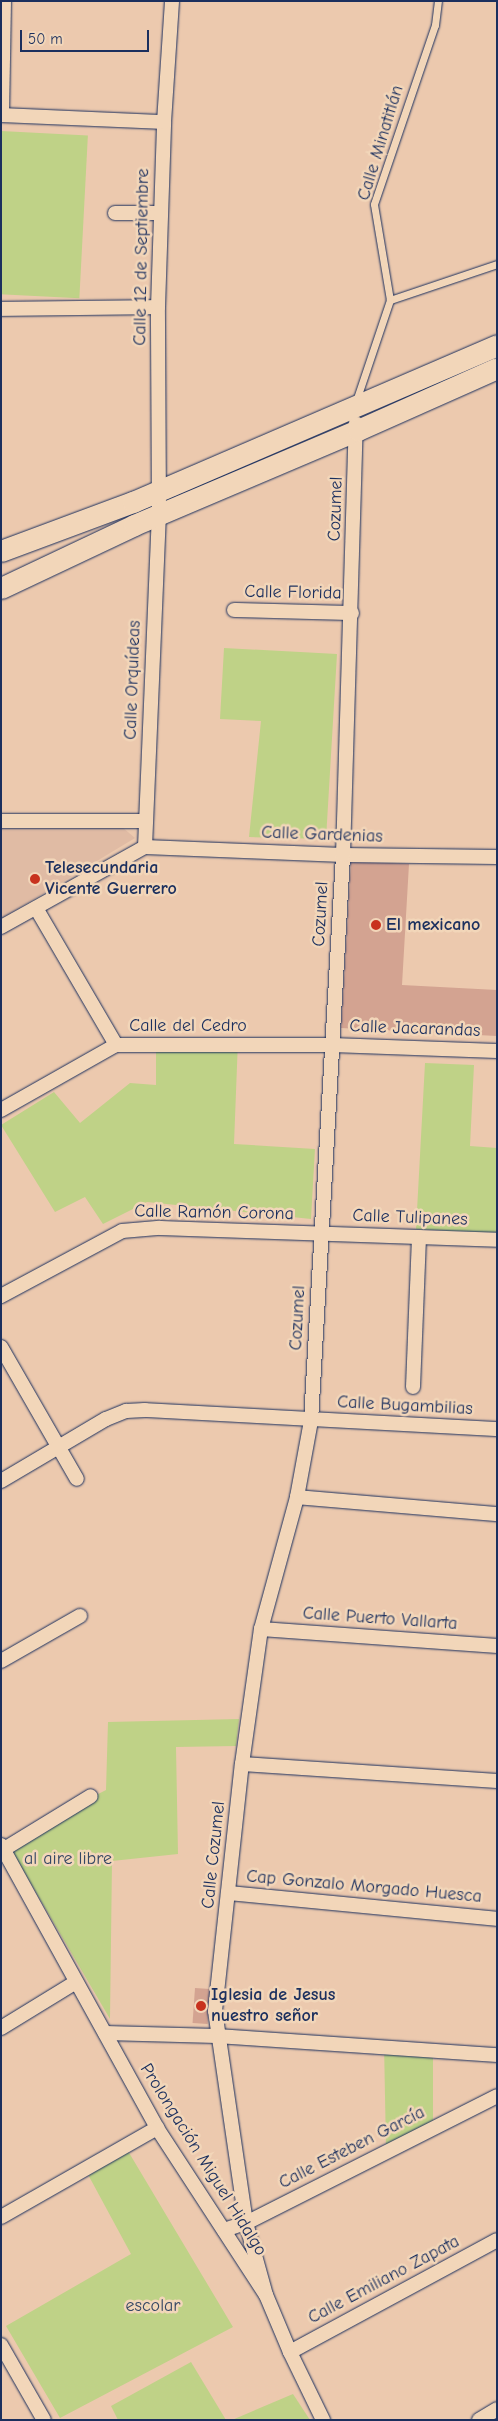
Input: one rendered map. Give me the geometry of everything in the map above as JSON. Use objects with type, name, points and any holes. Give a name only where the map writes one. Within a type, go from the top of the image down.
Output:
[{"type":"main road","points":[[1,551],[133,502],[353,409],[497,345]]},
{"type":"main road","points":[[1,588],[159,514],[358,430],[497,368]]},
{"type":"street","points":[[4,1],[2,115],[164,122]]},
{"type":"street","name":"Calle 12 de Septiembre","points":[[159,514],[158,307],[164,122],[172,1]]},
{"type":"street","points":[[115,213],[161,213]]},
{"type":"street","points":[[1,309],[158,307]]},
{"type":"street","name":"Cozumel","points":[[311,1421],[343,855],[358,430],[353,409]]},
{"type":"street","name":"Calle Orquídeas","points":[[146,847],[159,514]]},
{"type":"street","name":"Calle Florida","points":[[234,610],[352,613]]},
{"type":"street","points":[[1,822],[146,821]]},
{"type":"street","points":[[1,927],[146,847]]},
{"type":"street","name":"Calle Gardenias","points":[[146,847],[343,855],[497,857]]},
{"type":"street","points":[[36,908],[116,1045]]},
{"type":"street","name":"Calle del Cedro","points":[[1,1110],[116,1045],[332,1045]]},
{"type":"street","name":"Calle Jacarandas","points":[[332,1045],[497,1051]]},
{"type":"street","name":"Calle Ramón Corona","points":[[1,1296],[122,1231],[160,1228],[322,1234]]},
{"type":"street","name":"Calle Tulipanes","points":[[322,1234],[497,1240]]},
{"type":"street","points":[[413,1387],[419,1238]]},
{"type":"street","points":[[1,1347],[60,1446],[77,1479]]},
{"type":"street","name":"Calle Bugambilias","points":[[1,1480],[106,1419],[126,1411],[146,1410],[311,1421],[497,1429]]},
{"type":"street","name":"Calle Cozumel","points":[[266,2295],[246,2223],[217,2036],[215,2011],[242,1764],[261,1629],[297,1497],[311,1421]]},
{"type":"street","points":[[297,1497],[497,1514]]},
{"type":"street","points":[[1,1661],[80,1616]]},
{"type":"street","name":"Calle Puerto Vallarta","points":[[261,1629],[497,1646]]},
{"type":"street","points":[[242,1764],[497,1781]]},
{"type":"street","points":[[2,1848],[90,1796]]},
{"type":"street","name":"Prolongación Miguel Hidalgo","points":[[2,1848],[156,2128],[266,2295],[290,2352],[323,2420]]},
{"type":"street","name":"Cap Gonzalo Morgado Huesca","points":[[228,1893],[497,1919]]},
{"type":"street","points":[[1,2028],[76,1982]]},
{"type":"street","points":[[105,2033],[217,2036],[497,2056]]},
{"type":"street","name":"Calle Esteben García","points":[[224,2230],[246,2223],[497,2096]]},
{"type":"street","points":[[1,2217],[156,2128]]},
{"type":"street","name":"Calle Emiliano Zapata","points":[[290,2352],[497,2240]]},
{"type":"street","points":[[1,2345],[44,2420]]},
{"type":"street","points":[[479,2420],[497,2409]]},
{"type":"lane","name":"Calle Minatitlán","points":[[353,409],[390,300],[374,204],[435,25],[438,1]]},
{"type":"lane","points":[[390,300],[497,264]]},
{"type":"shaded area","name":"Telesecundaria Vicente Guerrero","points":[[115,821],[135,838],[1,919],[1,822]]},
{"type":"green space","points":[[1,131],[88,136],[79,298],[1,294]]},
{"type":"green space","points":[[224,648],[337,654],[326,839],[249,837],[261,721],[220,719]]},
{"type":"green space","points":[[238,1040],[234,1144],[315,1149],[311,1219],[147,1202],[103,1224],[85,1197],[55,1212],[1,1125],[54,1092],[80,1123],[130,1083],[156,1085],[156,1041]]},
{"type":"green space","points":[[425,1063],[474,1065],[470,1146],[497,1148],[497,1234],[416,1229]]},
{"type":"green space","name":"al aire libre","points":[[239,1719],[236,1746],[176,1747],[178,1854],[112,1861],[110,2019],[6,1841],[106,1790],[108,1722]]},
{"type":"green space","points":[[384,2044],[433,2046],[433,2124],[386,2148]]},
{"type":"green space","name":"escolar","points":[[125,2146],[233,2327],[60,2418],[6,2326],[131,2254],[85,2169]]},
{"type":"green space","points":[[191,2362],[226,2420],[118,2420],[111,2406]]},
{"type":"green space","points":[[293,2394],[310,2420],[232,2420]]},
{"type":"building","name":"El mexicano","points":[[351,861],[409,864],[402,985],[497,990],[497,1036],[341,1028]]},
{"type":"building","name":"Iglesia de Jesus nuestro señor","points":[[195,1988],[210,1989],[208,2024],[193,2023]]},
{"type":"place","name":"Telesecundaria Vicente Guerrero","points":[[35,879]]},
{"type":"place","name":"El mexicano","points":[[376,925]]},
{"type":"place","name":"Iglesia de Jesus nuestro señor","points":[[201,2006]]}]
